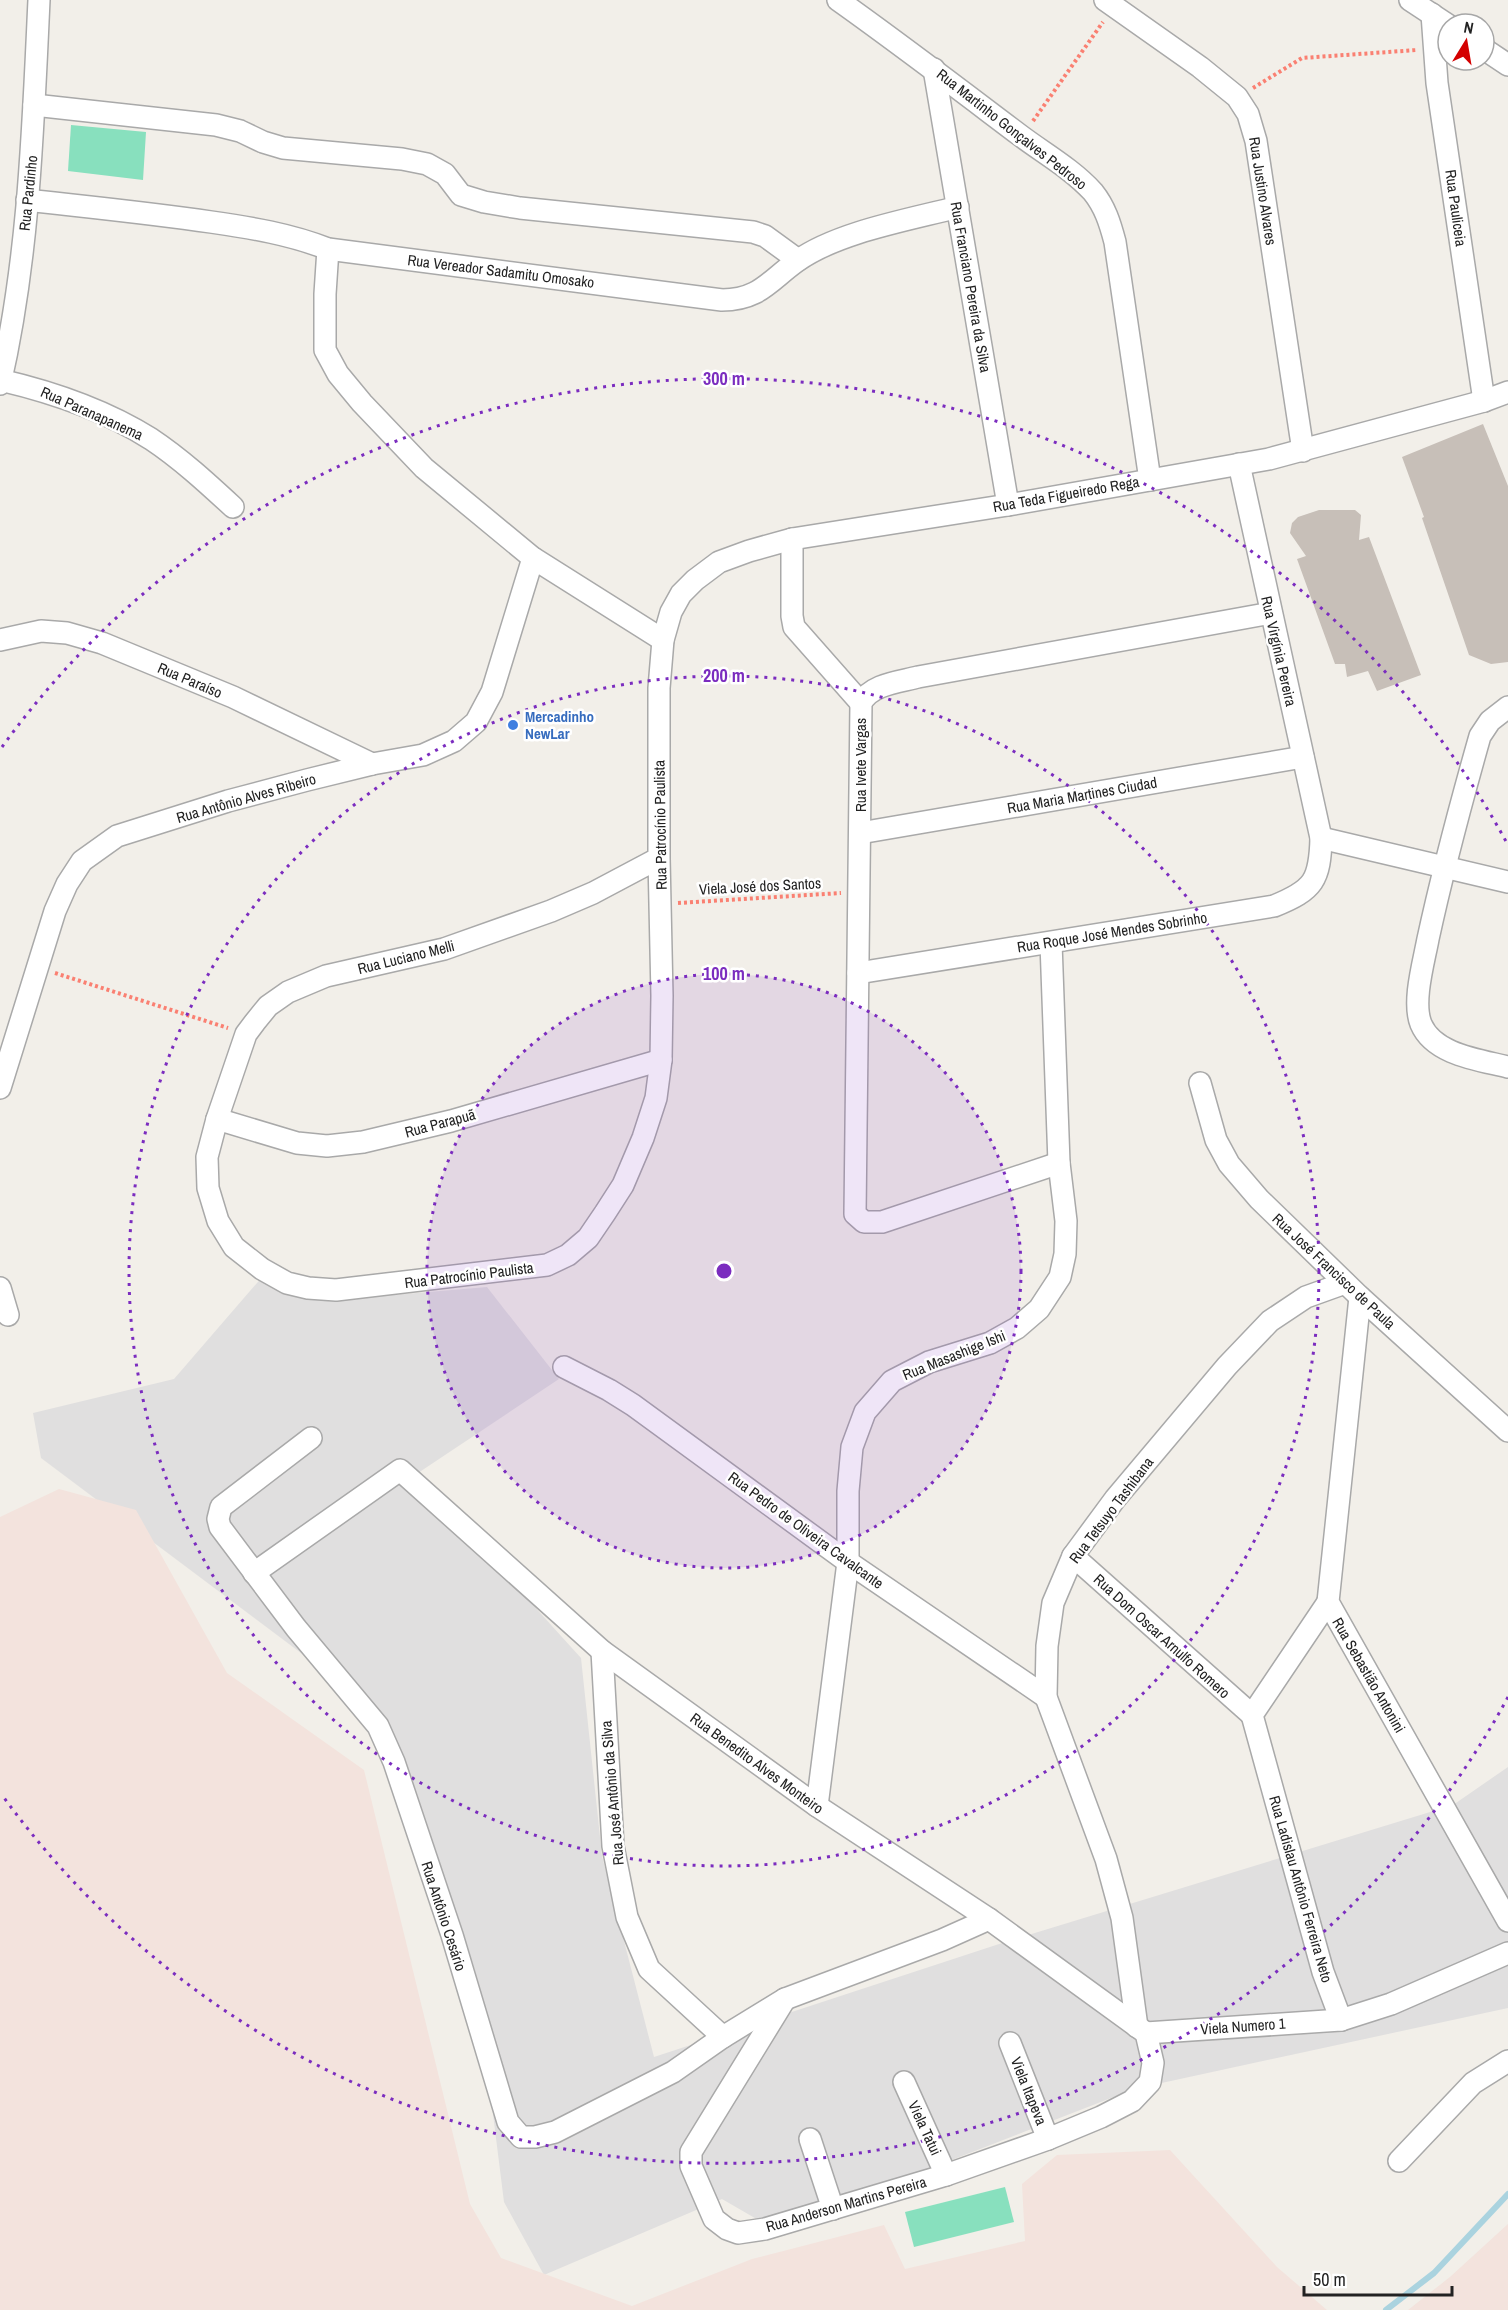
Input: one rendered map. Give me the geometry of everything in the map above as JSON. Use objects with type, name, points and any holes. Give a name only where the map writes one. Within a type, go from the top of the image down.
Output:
[{"type":"street","name":"Rua Pardinho","points":[[0,381],[21,264],[34,105],[39,0]]},
{"type":"street","name":"Rua Martinho Gonçalves Pedroso","points":[[838,0],[1072,172],[1094,194],[1107,213],[1114,242],[1150,480]]},
{"type":"street","points":[[1410,0],[1436,17]]},
{"type":"street","name":"Rua Justino Alvares","points":[[1109,3],[1200,67],[1237,97],[1248,114],[1256,141],[1304,451]]},
{"type":"street","name":"Rua Pauliceia","points":[[1436,39],[1434,48],[1437,83],[1484,401]]},
{"type":"street","name":"Rua Franciano Pereira da Silva","points":[[934,69],[1008,505]]},
{"type":"street","points":[[34,105],[216,125],[240,130],[263,142],[283,148],[402,159],[427,164],[445,174],[461,195],[484,202],[753,232],[765,236],[798,260]]},
{"type":"street","name":"Rua Vereador Sadamitu Omosako","points":[[27,200],[187,218],[267,230],[302,239],[328,249],[722,300],[744,299],[755,294],[798,260],[824,246],[855,235],[958,207]]},
{"type":"street","points":[[328,249],[325,294],[326,350],[338,374],[362,403],[424,468],[533,558],[663,640]]},
{"type":"street","name":"Rua Paranapanema","points":[[0,381],[52,392],[109,417],[150,439],[189,467],[233,507]]},
{"type":"street","name":"Rua Teda Figueiredo Rega","points":[[663,640],[671,612],[681,594],[694,580],[719,562],[749,551],[792,539],[1008,505],[1304,451],[1484,401],[1508,392]]},
{"type":"street","name":"Rua Virgínia Pereira","points":[[1239,464],[1321,838]]},
{"type":"street","points":[[792,539],[794,627],[861,703]]},
{"type":"street","name":"Rua Antônio Alves Ribeiro","points":[[0,1088],[56,911],[67,884],[82,861],[117,836],[228,801],[372,764],[423,755],[454,741],[476,722],[492,692],[533,558]]},
{"type":"street","name":"Rua Ivete Vargas","points":[[1059,1163],[882,1222],[864,1222],[855,1214],[861,703],[865,695],[874,689],[918,678],[1271,613]]},
{"type":"street","name":"Rua Paraíso","points":[[0,640],[41,631],[67,633],[102,643],[233,697],[372,764]]},
{"type":"street","name":"Rua Patrocínio Paulista","points":[[216,1119],[207,1157],[208,1188],[218,1221],[234,1247],[262,1269],[287,1283],[308,1288],[336,1290],[547,1265],[568,1255],[588,1238],[622,1185],[643,1138],[656,1098],[661,1060],[659,688],[663,640]]},
{"type":"street","points":[[1508,706],[1490,721],[1480,736],[1443,866],[1421,976],[1419,1010],[1421,1025],[1446,1050],[1508,1067]]},
{"type":"street","name":"Rua Maria Martines Ciudad","points":[[860,833],[1303,757]]},
{"type":"street","points":[[1321,838],[1508,882]]},
{"type":"street","name":"Rua Roque José Mendes Sobrinho","points":[[858,972],[1274,906],[1307,889],[1316,878],[1321,862],[1321,838]]},
{"type":"street","name":"Rua Luciano Melli","points":[[216,1119],[246,1034],[268,1006],[288,992],[326,976],[444,949],[551,911],[593,893],[659,858]]},
{"type":"street","name":"Rua Masashige Ishi","points":[[817,1806],[848,1562],[848,1491],[852,1448],[865,1412],[892,1381],[929,1362],[990,1343],[1017,1328],[1039,1309],[1060,1277],[1065,1254],[1066,1221],[1059,1163],[1051,943]]},
{"type":"street","name":"Rua Parapuã","points":[[216,1119],[297,1143],[327,1146],[363,1142],[451,1121],[661,1060]]},
{"type":"street","name":"Rua José Francisco de Paula","points":[[1200,1083],[1216,1140],[1229,1164],[1259,1199],[1353,1290],[1508,1431]]},
{"type":"street","points":[[0,1288],[8,1315]]},
{"type":"street","name":"Rua Tetsuyo Tashibana","points":[[1141,2030],[1122,1918],[1107,1859],[1046,1697],[1047,1646],[1053,1603],[1073,1556],[1116,1499],[1219,1374],[1270,1321],[1306,1297],[1353,1290]]},
{"type":"street","name":"Rua Sebastião Antonini","points":[[1353,1290],[1328,1602],[1506,1911]]},
{"type":"street","name":"Rua Pedro de Oliveira Cavalcante","points":[[564,1367],[633,1405],[848,1562],[1046,1697]]},
{"type":"street","name":"Rua Antônio Cesário","points":[[311,1438],[229,1499],[221,1507],[218,1519],[220,1527],[254,1573],[378,1726],[394,1762],[452,1935],[508,2122],[520,2137],[545,2135],[574,2123],[673,2072],[723,2037]]},
{"type":"street","name":"Rua Benedito Alves Monteiro","points":[[254,1573],[400,1470],[602,1651],[817,1806],[989,1919],[1141,2030]]},
{"type":"street","name":"Rua Dom Oscar Arnulfo Romero","points":[[1073,1556],[1252,1715]]},
{"type":"street","points":[[1252,1715],[1328,1602]]},
{"type":"street","name":"Rua José Antônio da Silva","points":[[602,1651],[613,1846],[627,1917],[649,1969],[723,2037]]},
{"type":"street","name":"Rua Ladislau Antônio Ferreira Neto","points":[[1252,1715],[1323,1972],[1341,2020]]},
{"type":"street","points":[[723,2037],[785,1999],[932,1944],[989,1919]]},
{"type":"street","points":[[1341,2020],[1391,2004],[1508,1953]]},
{"type":"street","name":"Rua Anderson Martins Pereira","points":[[785,1999],[691,2151],[692,2166],[714,2219],[727,2229],[738,2233],[765,2229],[946,2175],[1048,2139],[1101,2117],[1132,2101],[1150,2082],[1153,2063],[1141,2030]]},
{"type":"street","name":"Viela Numero 1","points":[[1141,2030],[1341,2020]]},
{"type":"street","name":"Viela Itapeva","points":[[1010,2043],[1048,2139]]},
{"type":"street","points":[[1399,2161],[1473,2083],[1508,2061]]},
{"type":"street","name":"Viela Tatui","points":[[904,2082],[946,2175]]},
{"type":"street","points":[[810,2139],[833,2209]]},
{"type":"path","points":[[1022,137],[1109,3]]},
{"type":"path","points":[[1237,97],[1302,58],[1434,48]]},
{"type":"path","name":"Viela José dos Santos","points":[[661,904],[860,892]]},
{"type":"path","points":[[39,968],[246,1034]]},
{"type":"shaded area","points":[[263,1276],[346,1299],[487,1287],[559,1379],[415,1475],[581,1658],[602,1856],[654,2057],[996,1945],[1453,1805],[1508,1767],[1508,2008],[1134,2089],[931,2168],[760,2221],[722,2199],[544,2275],[504,2202],[475,1970],[385,1716],[41,1458],[33,1413],[174,1379]]},
{"type":"shaded area","points":[[59,1489],[136,1510],[227,1673],[364,1770],[470,2204],[501,2258],[632,2306],[752,2259],[884,2225],[905,2269],[1025,2241],[1022,2184],[1057,2155],[1170,2150],[1277,2267],[1327,2310],[0,2310],[0,1517]]},
{"type":"shaded area","points":[[1508,2224],[1508,2310],[1408,2310],[1450,2277]]},
{"type":"green space","points":[[71,125],[146,132],[143,180],[68,171]]},
{"type":"green space","points":[[1005,2187],[1014,2222],[914,2247],[905,2212]]},
{"type":"building","points":[[1483,424],[1508,486],[1508,662],[1491,664],[1469,655],[1402,457]]},
{"type":"building","points":[[1319,510],[1355,510],[1361,515],[1359,540],[1369,537],[1421,675],[1377,691],[1368,671],[1347,677],[1345,664],[1335,664],[1297,559],[1306,556],[1290,533],[1292,523],[1298,517]]},
{"type":"waterway","points":[[1386,2310],[1434,2273],[1508,2194]]},
{"type":"place","name":"Mercadinho NewLar","points":[[513,725]]}]
